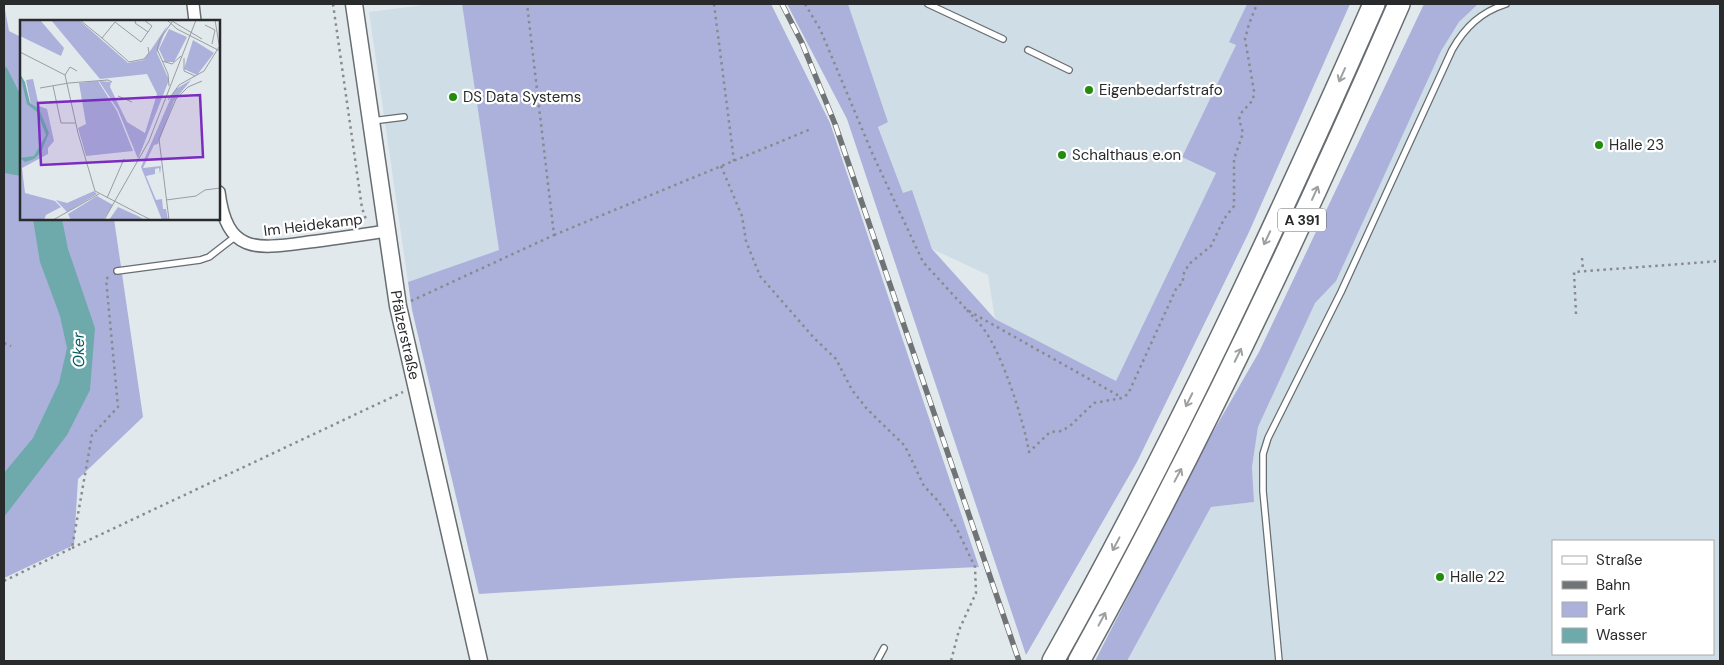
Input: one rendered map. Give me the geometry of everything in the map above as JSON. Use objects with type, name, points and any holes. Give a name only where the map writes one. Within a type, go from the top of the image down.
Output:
[{"type":"highway","points":[[1362,30],[1370,4]]},
{"type":"highway","name":"A 391","points":[[1053,661],[1160,461],[1266,241],[1374,4]]},
{"type":"highway","name":"A 391","points":[[1079,661],[1216,399],[1290,247],[1400,4]]},
{"type":"highway","points":[[1384,38],[1408,4]]},
{"type":"street","points":[[193,4],[195,20]]},
{"type":"street","name":"Pfälzerstraße","points":[[354,4],[370,122],[379,232],[398,306],[480,661]]},
{"type":"street","points":[[220,198],[223,217],[236,236]]},
{"type":"street","name":"Im Heidekamp","points":[[236,236],[251,245],[266,247],[379,232]]},
{"type":"lane","points":[[928,4],[1003,39]]},
{"type":"lane","points":[[1278,661],[1261,470],[1268,438],[1337,300],[1452,50],[1466,29],[1475,20],[1490,10],[1506,4]]},
{"type":"lane","points":[[1028,50],[1069,70]]},
{"type":"lane","points":[[370,122],[404,117]]},
{"type":"lane","points":[[118,271],[200,260],[210,257],[236,236]]},
{"type":"lane","points":[[878,661],[884,648]]},
{"type":"path","points":[[333,4],[362,208],[379,232]]},
{"type":"path","points":[[527,4],[554,235]]},
{"type":"path","points":[[714,4],[734,161]]},
{"type":"path","points":[[805,4],[820,29],[873,155],[923,262],[986,332],[1008,378],[1027,438],[1029,452],[1050,432],[1062,431],[1071,426],[1094,403],[1122,398],[1128,394],[1176,290],[1183,282],[1183,275],[1188,264],[1211,246],[1234,206],[1234,159],[1243,132],[1240,119],[1242,112],[1253,100],[1254,91],[1245,39],[1248,24],[1258,4]]},
{"type":"path","points":[[398,306],[554,235],[812,129]]},
{"type":"path","points":[[722,166],[742,216],[746,241],[760,276],[814,338],[836,359],[852,390],[867,409],[905,446],[924,486],[938,501],[956,527],[975,567],[976,593],[959,630],[951,661]]},
{"type":"path","points":[[1582,258],[1583,270]]},
{"type":"path","points":[[1576,314],[1574,272],[1720,260]]},
{"type":"path","points":[[72,548],[92,435],[118,407],[106,279],[118,271]]},
{"type":"path","points":[[967,310],[1122,398]]},
{"type":"path","points":[[4,343],[11,346]]},
{"type":"path","points":[[4,581],[416,386]]},
{"type":"shaded area","points":[[431,4],[462,4],[499,250],[408,282],[369,12]]},
{"type":"shaded area","points":[[848,4],[1247,4],[1230,42],[1236,45],[1182,157],[1216,173],[1116,381],[995,319],[988,275],[932,249],[912,191],[903,194],[878,126],[888,122]]},
{"type":"shaded area","points":[[1478,4],[1720,4],[1720,661],[1127,661],[1211,507],[1254,502],[1252,467],[1258,427],[1315,302],[1336,280],[1441,51],[1459,22]]},
{"type":"green space","points":[[4,4],[9,31],[20,36],[20,220],[114,220],[143,417],[78,479],[74,545],[4,578]]},
{"type":"green space","points":[[462,4],[771,4],[830,123],[979,567],[736,578],[479,594],[412,310],[408,282],[499,250]]},
{"type":"green space","points":[[787,4],[848,4],[888,122],[878,127],[903,193],[912,190],[932,249],[995,319],[1116,381],[1216,173],[1182,157],[1236,45],[1229,42],[1247,4],[1350,4],[1249,232],[1137,462],[1026,655],[847,119]]},
{"type":"green space","points":[[1424,4],[1478,4],[1459,22],[1441,51],[1336,281],[1315,303],[1258,427],[1252,467],[1254,502],[1211,507],[1127,661],[1095,661],[1206,444],[1259,352]]},
{"type":"water","points":[[4,66],[7,68],[20,94],[20,176],[4,173]]},
{"type":"water","name":"Oker","points":[[33,220],[62,220],[68,249],[95,328],[90,390],[67,435],[4,517],[4,473],[33,438],[59,383],[67,348],[60,316],[40,262]]},
{"type":"railway","points":[[782,4],[802,43],[835,124],[1019,661]]},
{"type":"place","name":"Eigenbedarfstrafo","points":[[1089,90]]},
{"type":"place","name":"DS Data Systems","points":[[453,97]]},
{"type":"place","name":"Halle 23","points":[[1599,145]]},
{"type":"place","name":"Schalthaus e.on","points":[[1062,155]]},
{"type":"place","name":"Halle 22","points":[[1440,577]]}]
